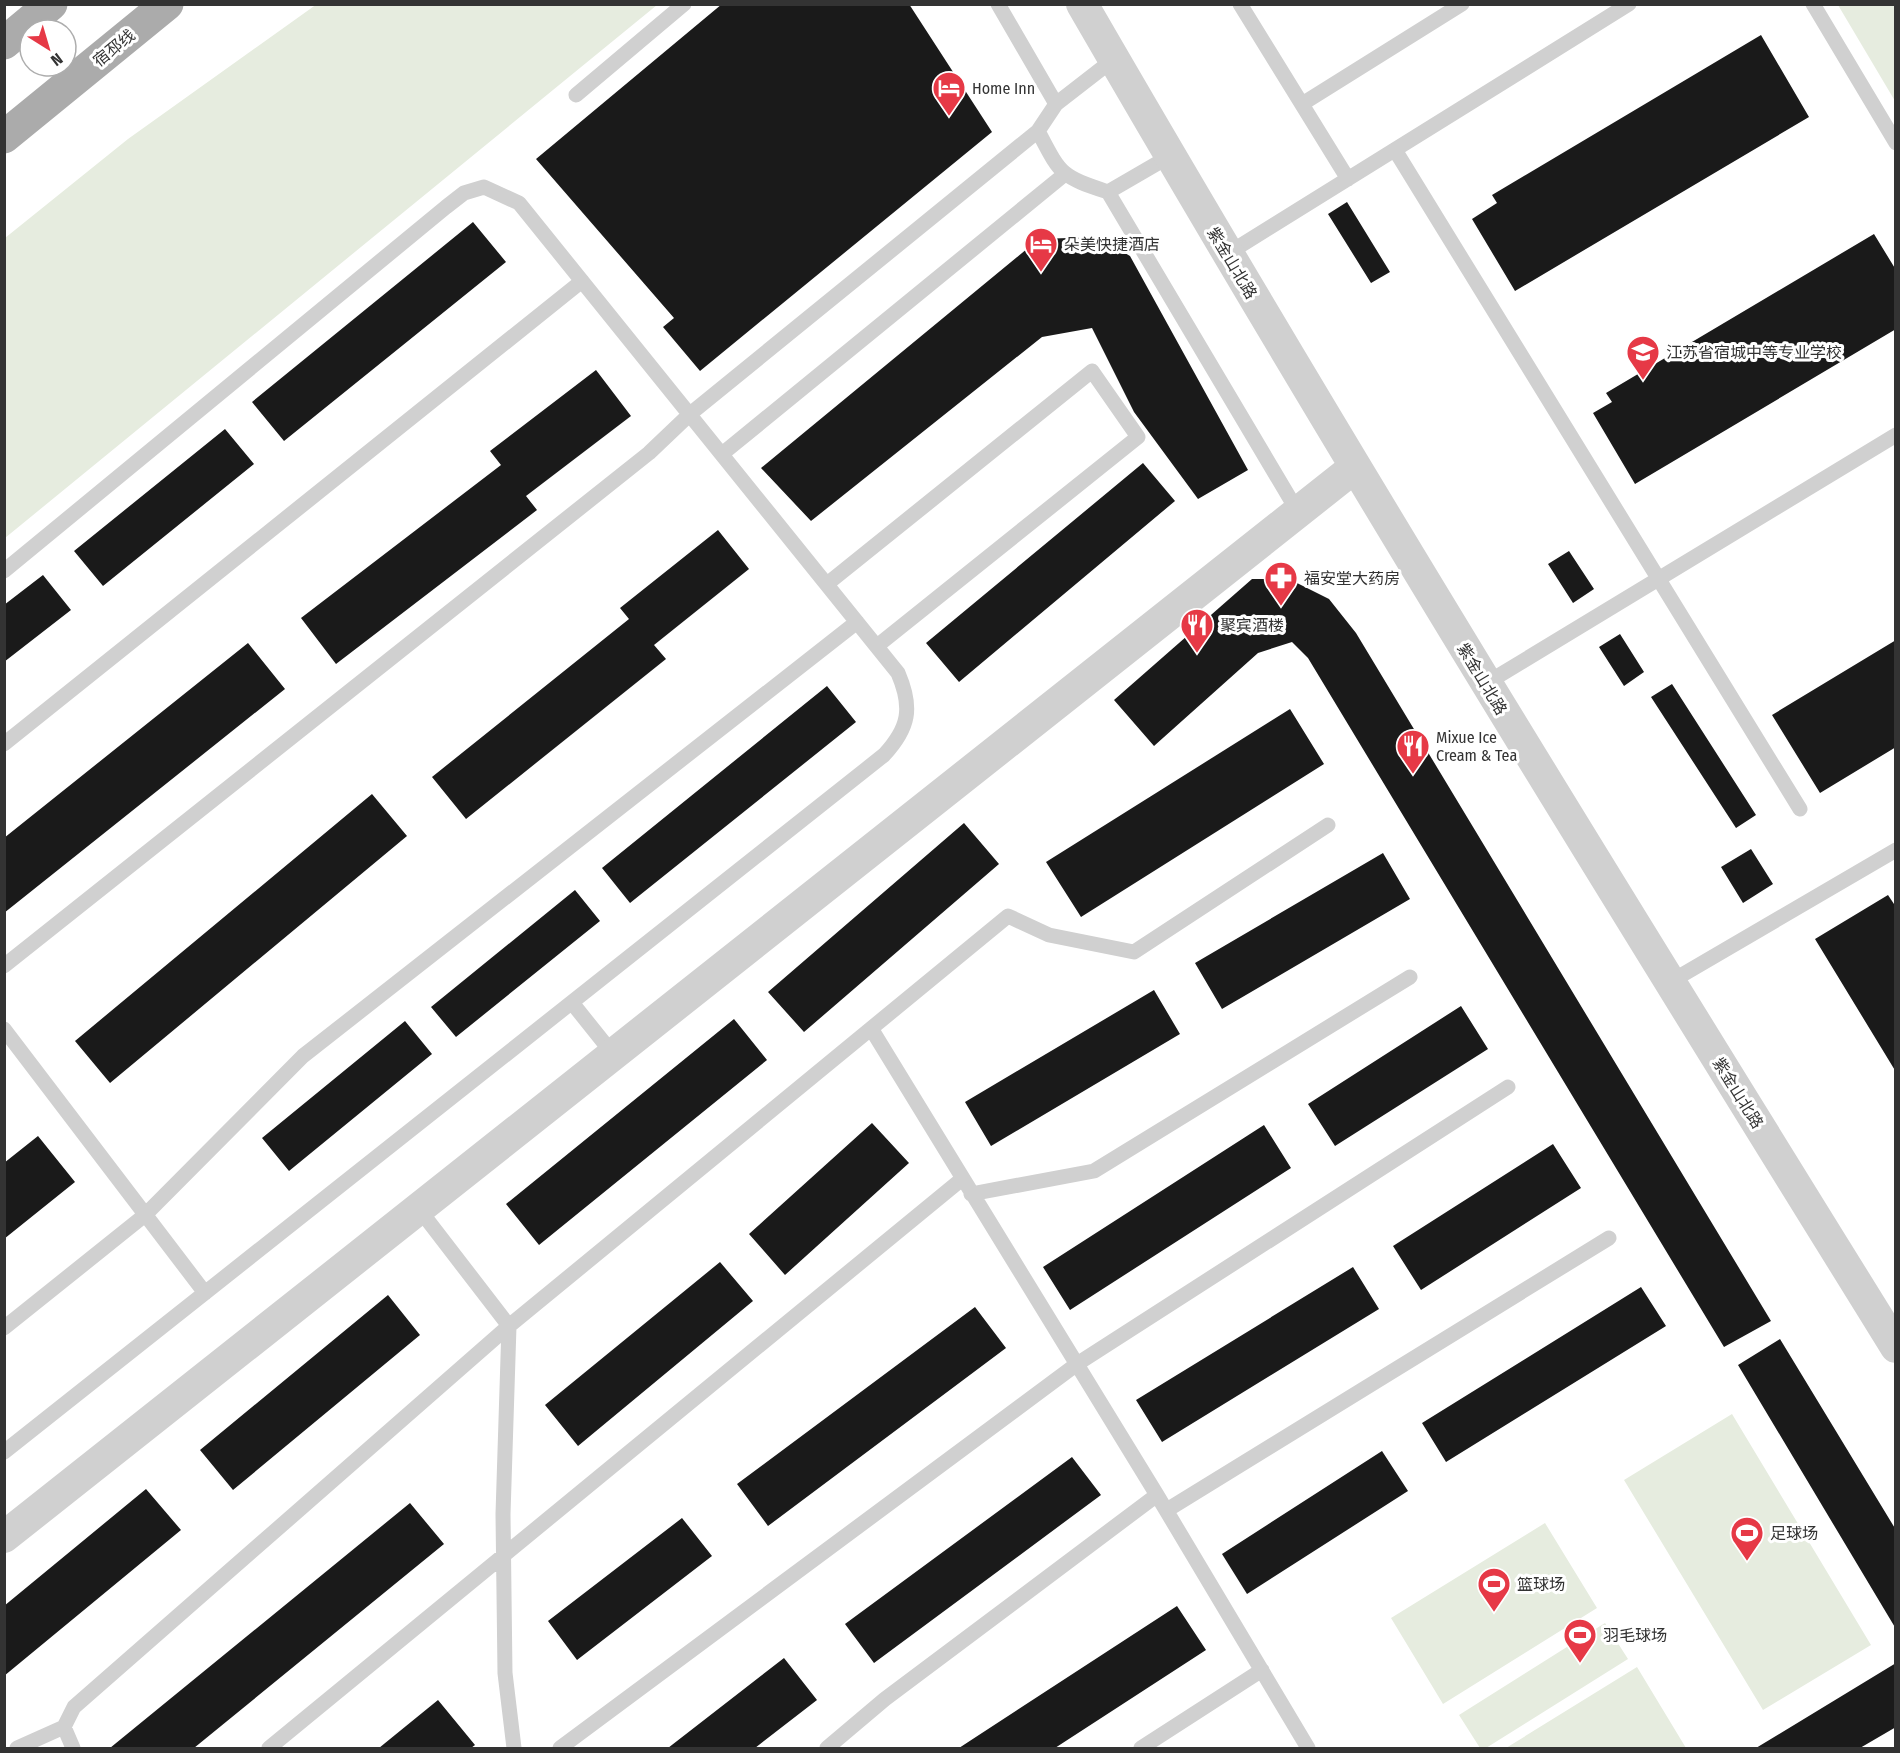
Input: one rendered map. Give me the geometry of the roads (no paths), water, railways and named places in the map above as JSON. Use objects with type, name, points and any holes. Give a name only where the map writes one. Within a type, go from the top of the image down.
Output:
[{"type":"main road","points":[[4,43],[51,4]]},
{"type":"main road","name":"宿邳线","points":[[4,137],[167,4]]},
{"type":"street","name":"紫金山北路","points":[[1082,4],[1227,254],[1485,684],[1896,1347]]},
{"type":"street","points":[[4,1537],[1355,467]]},
{"type":"lane","points":[[576,95],[684,4]]},
{"type":"lane","points":[[998,4],[1056,104]]},
{"type":"lane","points":[[1240,4],[1347,179]]},
{"type":"lane","points":[[1302,104],[1462,4]]},
{"type":"lane","points":[[1227,254],[1629,4]]},
{"type":"lane","points":[[1813,4],[1896,143]]},
{"type":"lane","points":[[4,966],[649,453],[690,414],[1038,131],[1056,104],[1114,59]]},
{"type":"lane","points":[[1038,131],[1056,166],[1071,180],[1108,192],[1298,512]]},
{"type":"lane","points":[[1395,150],[1800,809]]},
{"type":"lane","points":[[1108,192],[1170,156]]},
{"type":"lane","points":[[722,454],[1065,174]]},
{"type":"lane","points":[[4,571],[464,193],[484,187],[519,204],[877,646],[898,673],[906,692],[906,710],[901,736],[884,755],[573,1004],[4,1452]]},
{"type":"lane","points":[[4,744],[582,281]]},
{"type":"lane","points":[[827,584],[1092,371],[1138,437],[877,646]]},
{"type":"lane","points":[[1485,684],[1896,435]]},
{"type":"lane","points":[[4,1328],[145,1215],[303,1056],[857,622]]},
{"type":"lane","points":[[17,1749],[64,1727],[74,1707],[509,1326],[1008,916],[1048,935],[1134,952],[1328,825]]},
{"type":"lane","points":[[1670,982],[1896,850]]},
{"type":"lane","points":[[972,1194],[1094,1171],[1410,977]]},
{"type":"lane","points":[[573,1004],[613,1054]]},
{"type":"lane","points":[[4,1029],[205,1293]]},
{"type":"lane","points":[[872,1030],[1167,1510],[1308,1749]]},
{"type":"lane","points":[[560,1749],[1077,1364],[1508,1087]]},
{"type":"lane","points":[[268,1749],[962,1179]]},
{"type":"lane","points":[[419,1209],[509,1326],[503,1555],[505,1672],[514,1749]]},
{"type":"lane","points":[[1167,1510],[1609,1238]]},
{"type":"lane","points":[[827,1749],[885,1699],[1157,1495]]},
{"type":"lane","points":[[1141,1749],[1262,1670]]},
{"type":"lane","points":[[64,1727],[73,1749]]},
{"type":"place","name":"Home Inn","points":[[949,117]]},
{"type":"place","name":"朵美快捷酒店","points":[[1041,273]]},
{"type":"place","name":"江苏省宿城中等专业学校","points":[[1643,381]]},
{"type":"place","name":"福安堂大药房","points":[[1281,607]]},
{"type":"place","name":"聚宾酒楼","points":[[1197,654]]},
{"type":"place","name":"Mixue Ice Cream & Tea","points":[[1413,775]]},
{"type":"place","name":"足球场","points":[[1747,1562]]},
{"type":"place","name":"篮球场","points":[[1494,1613]]},
{"type":"place","name":"羽毛球场","points":[[1580,1664]]}]
